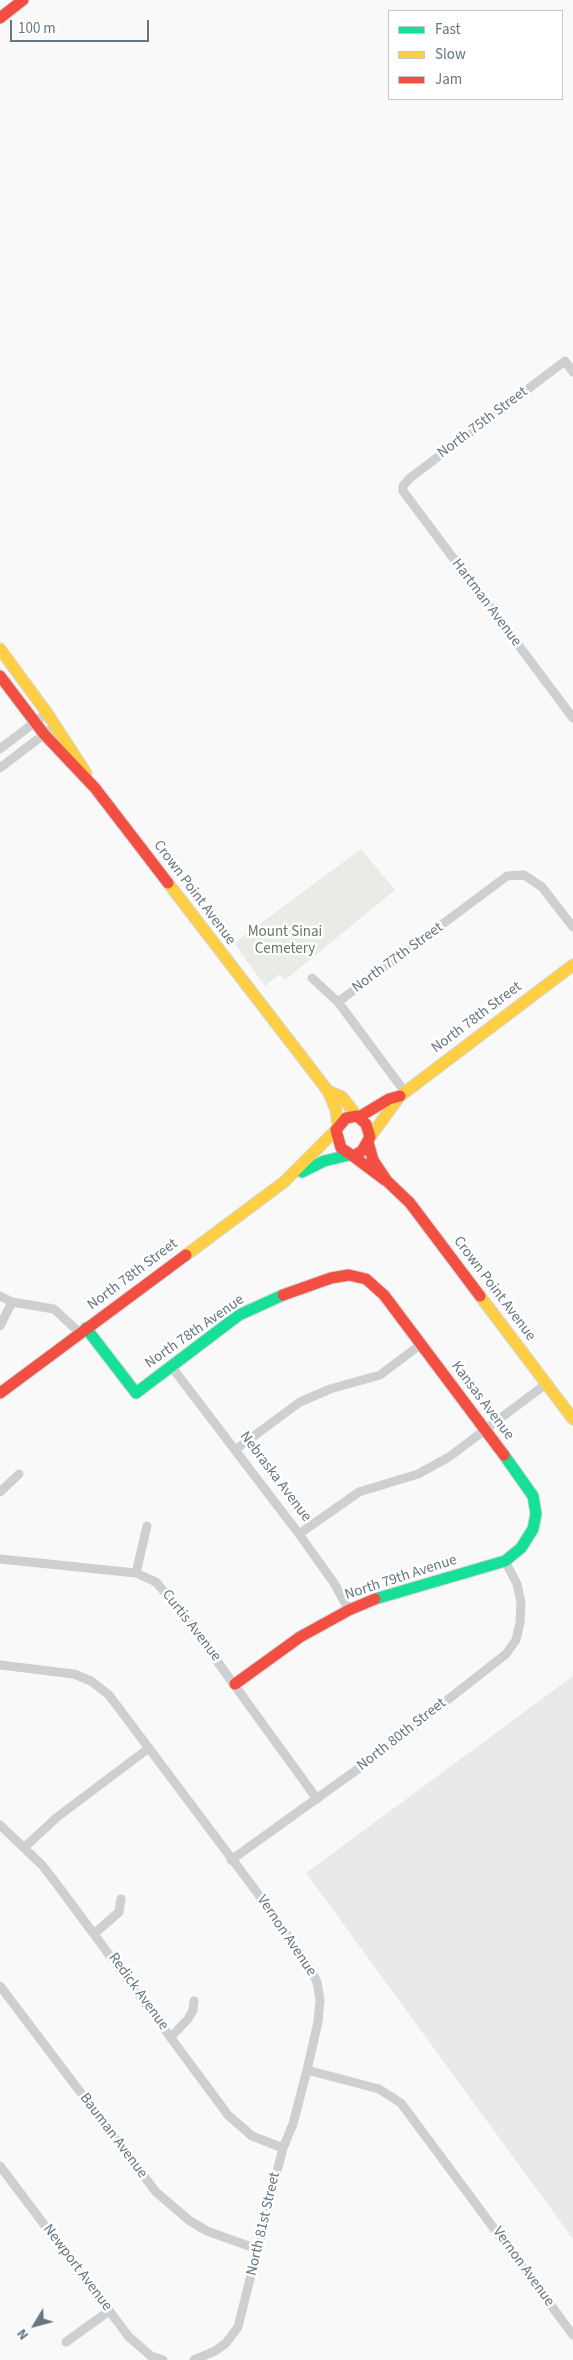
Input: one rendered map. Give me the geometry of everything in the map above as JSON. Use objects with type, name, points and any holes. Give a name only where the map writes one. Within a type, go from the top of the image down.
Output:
[{"type":"street","points":[[0,18],[23,0]]},
{"type":"street","name":"North 75th Street","points":[[403,486],[410,478],[565,362],[573,372]]},
{"type":"street","name":"Hartman Avenue","points":[[403,486],[403,491],[407,498],[573,718]]},
{"type":"street","name":"Crown Point Avenue","points":[[0,649],[47,713],[84,769],[91,784]]},
{"type":"street","name":"Crown Point Avenue","points":[[0,676],[44,734],[91,784],[295,1051],[328,1091],[336,1110],[337,1129]]},
{"type":"street","points":[[0,749],[47,713]]},
{"type":"street","points":[[0,768],[55,726]]},
{"type":"street","name":"North 77th Street","points":[[338,1002],[507,876],[524,875],[542,887],[573,926]]},
{"type":"street","name":"North 78th Street","points":[[403,1094],[573,965]]},
{"type":"street","points":[[312,978],[338,1002],[403,1094]]},
{"type":"street","name":"Crown Point Avenue","points":[[328,1091],[342,1098],[358,1116]]},
{"type":"street","points":[[284,1182],[346,1118],[358,1116],[389,1099],[403,1094]]},
{"type":"street","points":[[284,1182],[324,1160],[351,1156],[362,1151],[403,1094]]},
{"type":"street","points":[[358,1116],[366,1124],[369,1140]]},
{"type":"street","points":[[337,1129],[339,1145],[351,1156]]},
{"type":"street","name":"Crown Point Avenue","points":[[369,1140],[374,1160],[387,1180],[410,1203],[573,1419]]},
{"type":"street","name":"Crown Point Avenue","points":[[351,1156],[377,1176],[387,1180]]},
{"type":"street","name":"North 78th Street","points":[[0,1393],[284,1182]]},
{"type":"street","name":"Kansas Avenue","points":[[331,1278],[357,1276],[376,1287],[533,1496],[536,1514],[533,1529],[521,1548],[505,1561]]},
{"type":"street","name":"North 78th Avenue","points":[[83,1331],[136,1393],[239,1316],[271,1299],[331,1278]]},
{"type":"street","points":[[0,1296],[12,1302],[54,1309],[83,1331]]},
{"type":"street","points":[[0,1326],[12,1302]]},
{"type":"street","points":[[236,1450],[300,1402],[330,1389],[380,1375],[420,1346]]},
{"type":"street","name":"Nebraska Avenue","points":[[171,1366],[299,1534],[334,1583],[349,1610]]},
{"type":"street","points":[[299,1534],[351,1496],[430,1468],[449,1457],[546,1384]]},
{"type":"street","points":[[0,1492],[19,1474]]},
{"type":"street","points":[[136,1573],[147,1526]]},
{"type":"street","name":"Curtis Avenue","points":[[0,1559],[136,1573],[147,1577],[164,1589],[317,1799]]},
{"type":"street","name":"North 80th Street","points":[[231,1860],[376,1756],[506,1654],[516,1640],[520,1623],[521,1602],[515,1579],[505,1561]]},
{"type":"street","name":"North 79th Avenue","points":[[235,1684],[300,1637],[349,1610],[378,1598],[505,1561]]},
{"type":"street","name":"Vernon Avenue","points":[[0,1665],[64,1672],[91,1681],[114,1700],[300,1954],[317,1982],[320,2000],[318,2022],[307,2070],[379,2089],[401,2103],[573,2335]]},
{"type":"street","points":[[25,1848],[56,1818],[149,1748]]},
{"type":"street","name":"Redick Avenue","points":[[0,1825],[47,1871],[95,1933],[228,2116],[252,2136],[283,2148]]},
{"type":"street","points":[[95,1933],[120,1912],[121,1899]]},
{"type":"street","name":"Bauman Avenue","points":[[0,1986],[156,2192],[190,2221],[210,2232],[257,2249]]},
{"type":"street","points":[[171,2037],[193,2010],[194,2001]]},
{"type":"street","name":"North 81st Street","points":[[195,2360],[215,2351],[228,2341],[238,2327],[283,2148],[293,2124],[307,2070]]},
{"type":"street","name":"Newport Avenue","points":[[0,2166],[109,2311],[140,2348],[151,2356],[163,2360]]},
{"type":"street","points":[[66,2342],[109,2311]]},
{"type":"shaded area","points":[[573,1676],[573,2239],[306,1873]]},
{"type":"green space","name":"Mount Sinai Cemetery","points":[[361,849],[395,890],[285,980],[280,974],[265,986],[234,943]]},
{"type":"traffic: fast","points":[[302,1172],[324,1161],[349,1155]]},
{"type":"traffic: fast","points":[[86,1328],[136,1393],[239,1315],[283,1295]]},
{"type":"traffic: fast","points":[[375,1599],[505,1561],[521,1548],[533,1529],[536,1514],[533,1496],[504,1455]]},
{"type":"traffic: slow","points":[[0,649],[47,713],[86,773]]},
{"type":"traffic: slow","points":[[168,883],[328,1091],[336,1110],[338,1127]]},
{"type":"traffic: slow","points":[[370,1137],[400,1096],[573,965]]},
{"type":"traffic: slow","points":[[328,1091],[342,1097],[357,1116]]},
{"type":"traffic: slow","points":[[186,1255],[284,1182],[336,1130]]},
{"type":"traffic: slow","points":[[480,1296],[573,1419]]},
{"type":"traffic: jam","points":[[0,18],[23,0]]},
{"type":"traffic: jam","points":[[0,676],[44,734],[95,788],[168,883]]},
{"type":"traffic: jam","points":[[359,1117],[389,1099],[400,1096]]},
{"type":"traffic: jam","points":[[357,1116],[366,1124],[370,1137],[362,1151],[353,1156],[341,1148],[336,1130],[346,1118],[357,1116]]},
{"type":"traffic: jam","points":[[368,1142],[373,1160],[387,1181],[410,1203],[480,1296]]},
{"type":"traffic: jam","points":[[353,1156],[385,1180]]},
{"type":"traffic: jam","points":[[0,1393],[186,1255]]},
{"type":"traffic: jam","points":[[283,1295],[331,1278],[349,1275],[366,1279],[384,1295],[504,1455]]},
{"type":"traffic: jam","points":[[235,1684],[300,1637],[349,1610],[375,1599]]}]
